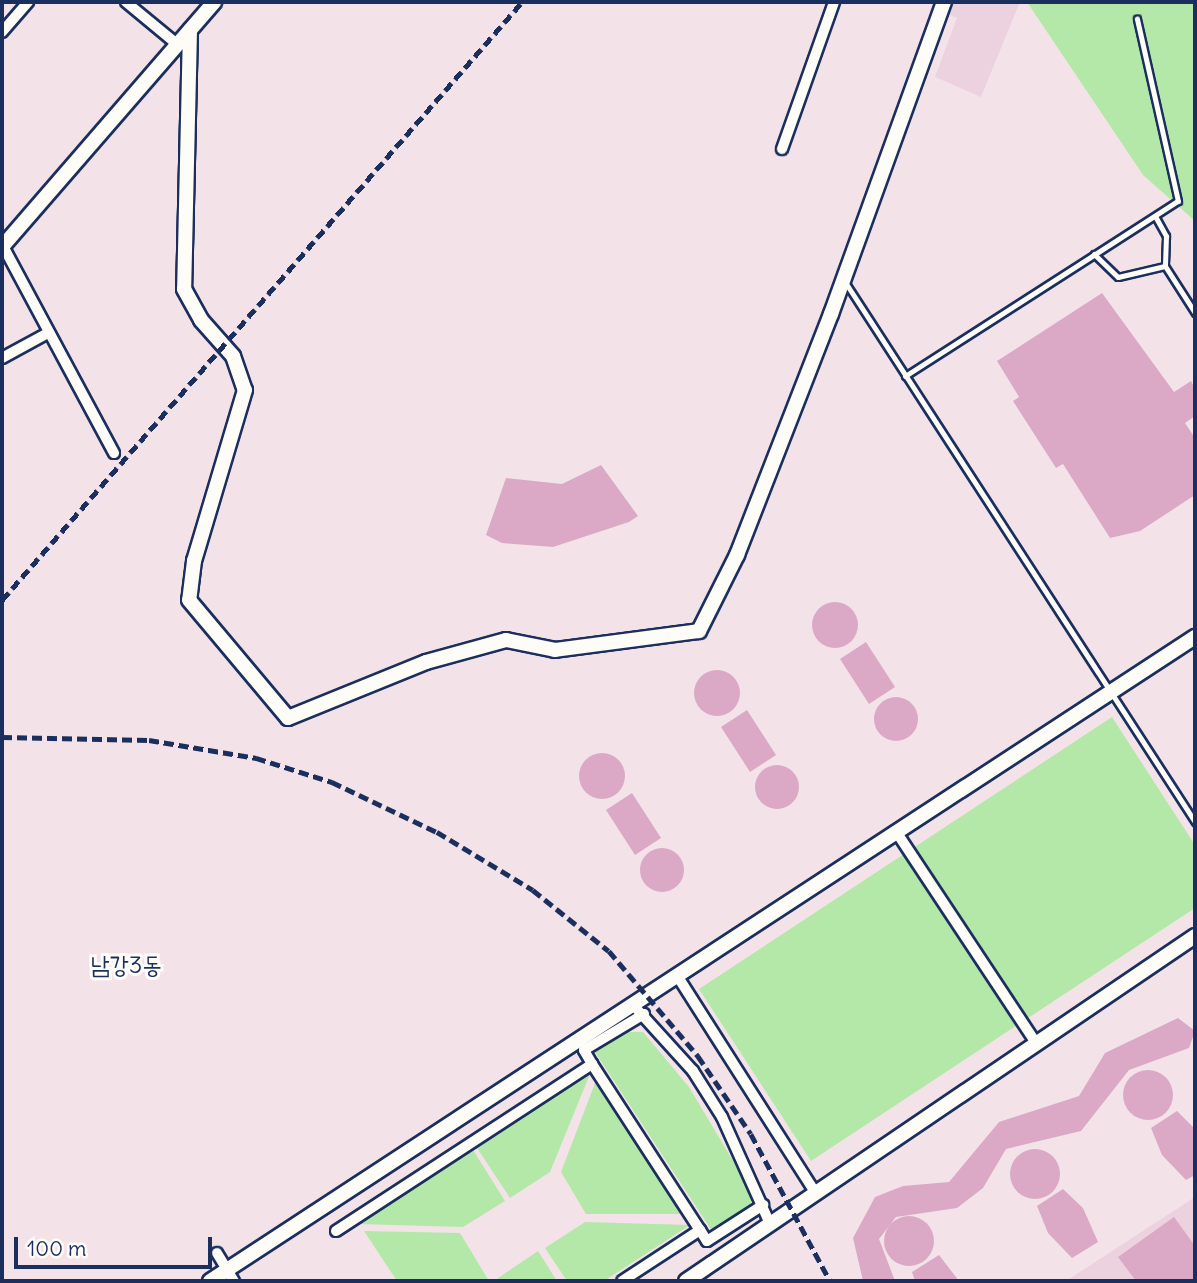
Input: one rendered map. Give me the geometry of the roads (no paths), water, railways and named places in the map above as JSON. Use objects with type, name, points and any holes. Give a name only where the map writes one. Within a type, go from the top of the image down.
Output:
[{"type":"street","points":[[2,32],[28,2]]},
{"type":"street","points":[[125,2],[178,45]]},
{"type":"street","points":[[114,453],[2,246],[214,2]]},
{"type":"street","points":[[782,149],[834,2]]},
{"type":"street","points":[[190,30],[184,289],[201,320],[233,356],[246,390],[194,561],[189,600],[288,718],[426,662],[506,640],[555,650],[699,631],[737,555],[844,279],[944,2]]},
{"type":"street","points":[[2,358],[48,333]]},
{"type":"street","points":[[763,1205],[707,1241],[584,1050],[639,1010],[678,977],[1195,637]]},
{"type":"street","points":[[897,833],[1036,1043]]},
{"type":"street","points":[[686,1281],[1195,936]]},
{"type":"street","points":[[678,977],[816,1192]]},
{"type":"street","points":[[639,1010],[722,1117],[770,1224]]},
{"type":"street","points":[[210,1281],[230,1276],[639,1010]]},
{"type":"street","points":[[336,1231],[592,1064]]},
{"type":"street","points":[[622,1281],[700,1230]]},
{"type":"street","points":[[217,1253],[230,1276]]},
{"type":"lane","points":[[905,376],[1178,201],[1137,19]]},
{"type":"lane","points":[[1155,216],[1166,236],[1165,266],[1195,313]]},
{"type":"lane","points":[[1094,254],[1118,276],[1165,266]]},
{"type":"lane","points":[[844,279],[1195,822]]},
{"type":"railway","points":[[2,600],[522,2]]},
{"type":"railway","points":[[2,737],[149,740],[256,758],[332,782],[437,832],[533,890],[609,951],[698,1056],[751,1134],[830,1281]]},
{"type":"district","name":"남강3동","points":[[126,965]]}]
